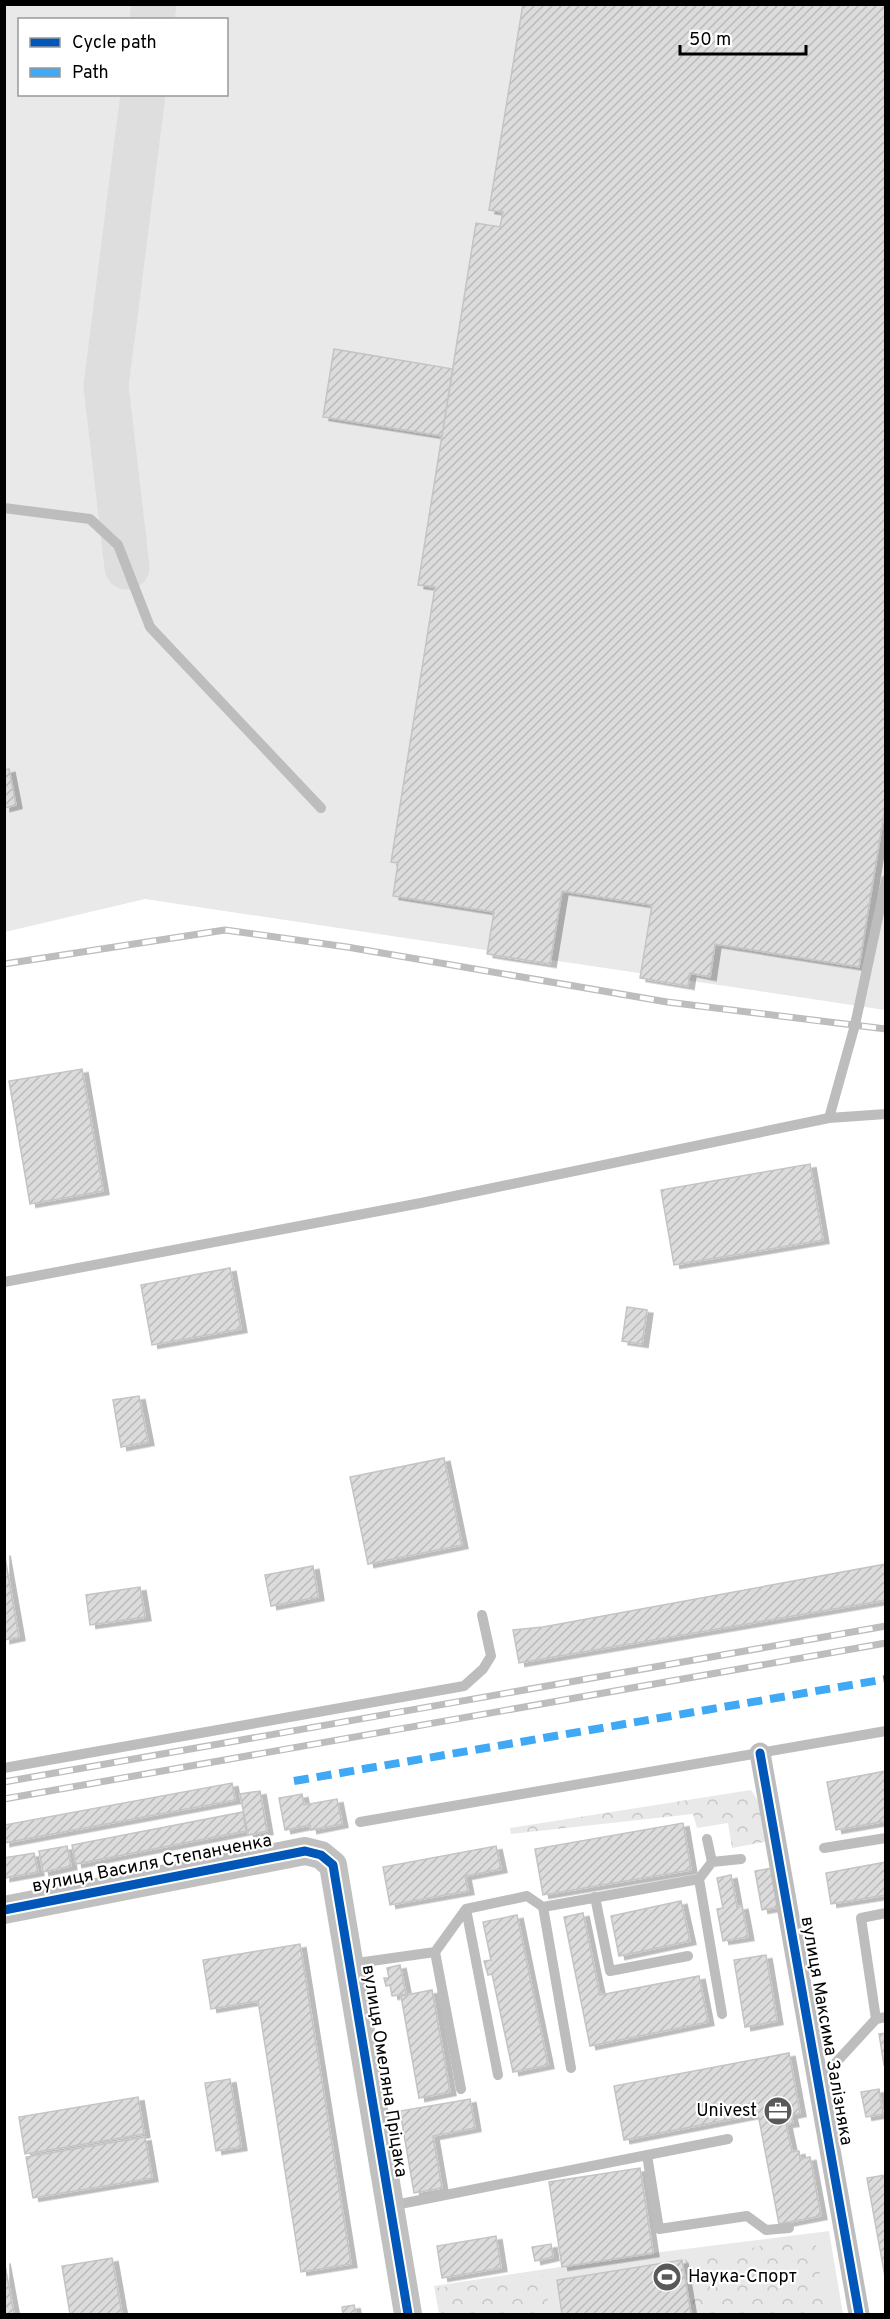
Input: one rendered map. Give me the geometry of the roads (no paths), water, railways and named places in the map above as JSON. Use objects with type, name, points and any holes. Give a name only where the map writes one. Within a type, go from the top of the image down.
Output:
[{"type":"street","name":"вулиця Максима Залізняка","points":[[759,1753],[859,2314]]},
{"type":"street","name":"вулиця Василя Степанченка","points":[[4,1910],[305,1851]]},
{"type":"street","name":"вулиця Омеляна Пріцака","points":[[305,1851],[321,1855],[333,1865],[408,2314]]},
{"type":"lane","points":[[4,508],[90,519],[118,545],[150,627],[321,808]]},
{"type":"lane","points":[[829,1118],[855,1025],[885,880]]},
{"type":"lane","points":[[4,1282],[421,1203],[829,1118],[885,1114]]},
{"type":"lane","points":[[4,1768],[464,1686],[483,1670],[491,1656],[482,1615]]},
{"type":"lane","points":[[360,1822],[885,1731]]},
{"type":"lane","points":[[824,1848],[885,1838]]},
{"type":"lane","points":[[707,1839],[712,1862]]},
{"type":"lane","points":[[349,1964],[435,1952],[466,1909],[527,1896],[543,1907],[595,1898],[699,1879],[712,1862],[741,1859]]},
{"type":"lane","points":[[699,1879],[722,2014]]},
{"type":"lane","points":[[595,1898],[610,1971],[688,1956]]},
{"type":"lane","points":[[543,1907],[571,2068]]},
{"type":"lane","points":[[466,1909],[498,2075]]},
{"type":"lane","points":[[818,2082],[881,2018],[861,1918],[885,1913]]},
{"type":"lane","points":[[435,1952],[462,2089]]},
{"type":"lane","points":[[390,2206],[729,2139]]},
{"type":"lane","points":[[647,2155],[659,2229],[747,2216],[766,2230],[789,2228]]},
{"type":"railway","points":[[4,964],[225,930],[347,947],[667,1002],[886,1029]]},
{"type":"railway","points":[[4,1782],[886,1626]]},
{"type":"railway","points":[[4,1799],[886,1643]]},
{"type":"place","name":"Univest","points":[[778,2111]]},
{"type":"place","name":"Наука-Спорт","points":[[667,2277]]}]
